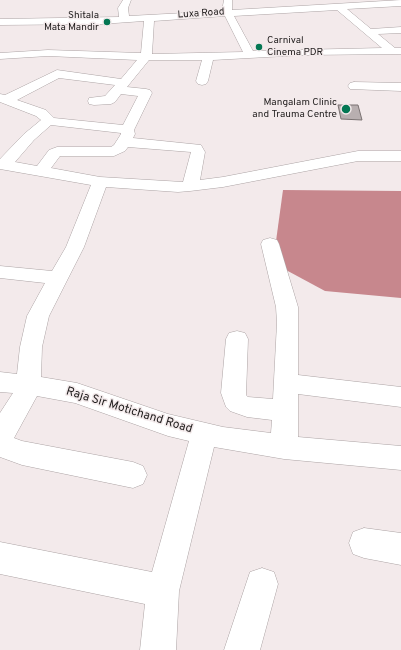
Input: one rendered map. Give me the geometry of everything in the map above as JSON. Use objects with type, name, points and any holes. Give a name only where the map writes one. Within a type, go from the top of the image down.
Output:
[{"type":"street","points":[[124,18],[124,8],[127,0]]},
{"type":"street","points":[[228,0],[228,13],[250,55]]},
{"type":"street","name":"Luxa Road","points":[[228,13],[401,3]]},
{"type":"street","points":[[0,21],[149,18],[387,4],[401,14]]},
{"type":"street","points":[[339,8],[368,32],[396,51]]},
{"type":"street","points":[[102,20],[149,18]]},
{"type":"street","points":[[94,101],[106,101],[110,99],[146,57],[149,18]]},
{"type":"street","points":[[84,54],[102,20]]},
{"type":"street","points":[[368,32],[399,31]]},
{"type":"street","points":[[0,56],[48,53],[146,57],[208,57],[396,51]]},
{"type":"street","points":[[202,81],[208,57]]},
{"type":"street","points":[[3,99],[57,74],[146,92],[117,150],[110,153],[67,150],[57,151],[40,172]]},
{"type":"street","points":[[354,86],[401,87]]},
{"type":"street","points":[[3,99],[41,113],[48,117],[48,121]]},
{"type":"street","points":[[48,121],[196,148],[198,152],[190,186]]},
{"type":"street","points":[[2,164],[48,121]]},
{"type":"street","points":[[2,164],[100,182],[152,186],[190,186],[223,182],[343,158],[358,156],[401,156]]},
{"type":"street","points":[[100,182],[83,228],[38,316],[31,347],[30,385],[2,432],[0,440],[2,445],[22,453],[133,475]]},
{"type":"street","points":[[270,244],[287,307],[288,323],[284,447]]},
{"type":"street","points":[[0,272],[58,278]]},
{"type":"street","points":[[236,339],[233,393],[235,400],[239,404],[247,407],[285,411]]},
{"type":"street","name":"Raja Sir Motichand Road","points":[[0,382],[30,385],[77,393],[168,425],[223,438],[284,447],[401,458]]},
{"type":"street","points":[[286,383],[401,397]]},
{"type":"street","points":[[158,650],[163,591],[204,434]]},
{"type":"street","points":[[364,543],[401,549]]},
{"type":"street","points":[[0,558],[163,591]]},
{"type":"street","points":[[242,650],[262,584]]},
{"type":"shaded area","points":[[283,190],[401,191],[401,298],[325,291],[273,263]]},
{"type":"building","points":[[338,105],[358,105],[362,120],[341,119]]},
{"type":"place","name":"Shitala Mata Mandir","points":[[107,22]]},
{"type":"place","name":"Carnival Cinema PDR","points":[[259,47]]},
{"type":"place","name":"Mangalam Clinic and Trauma Centre","points":[[346,109]]}]
